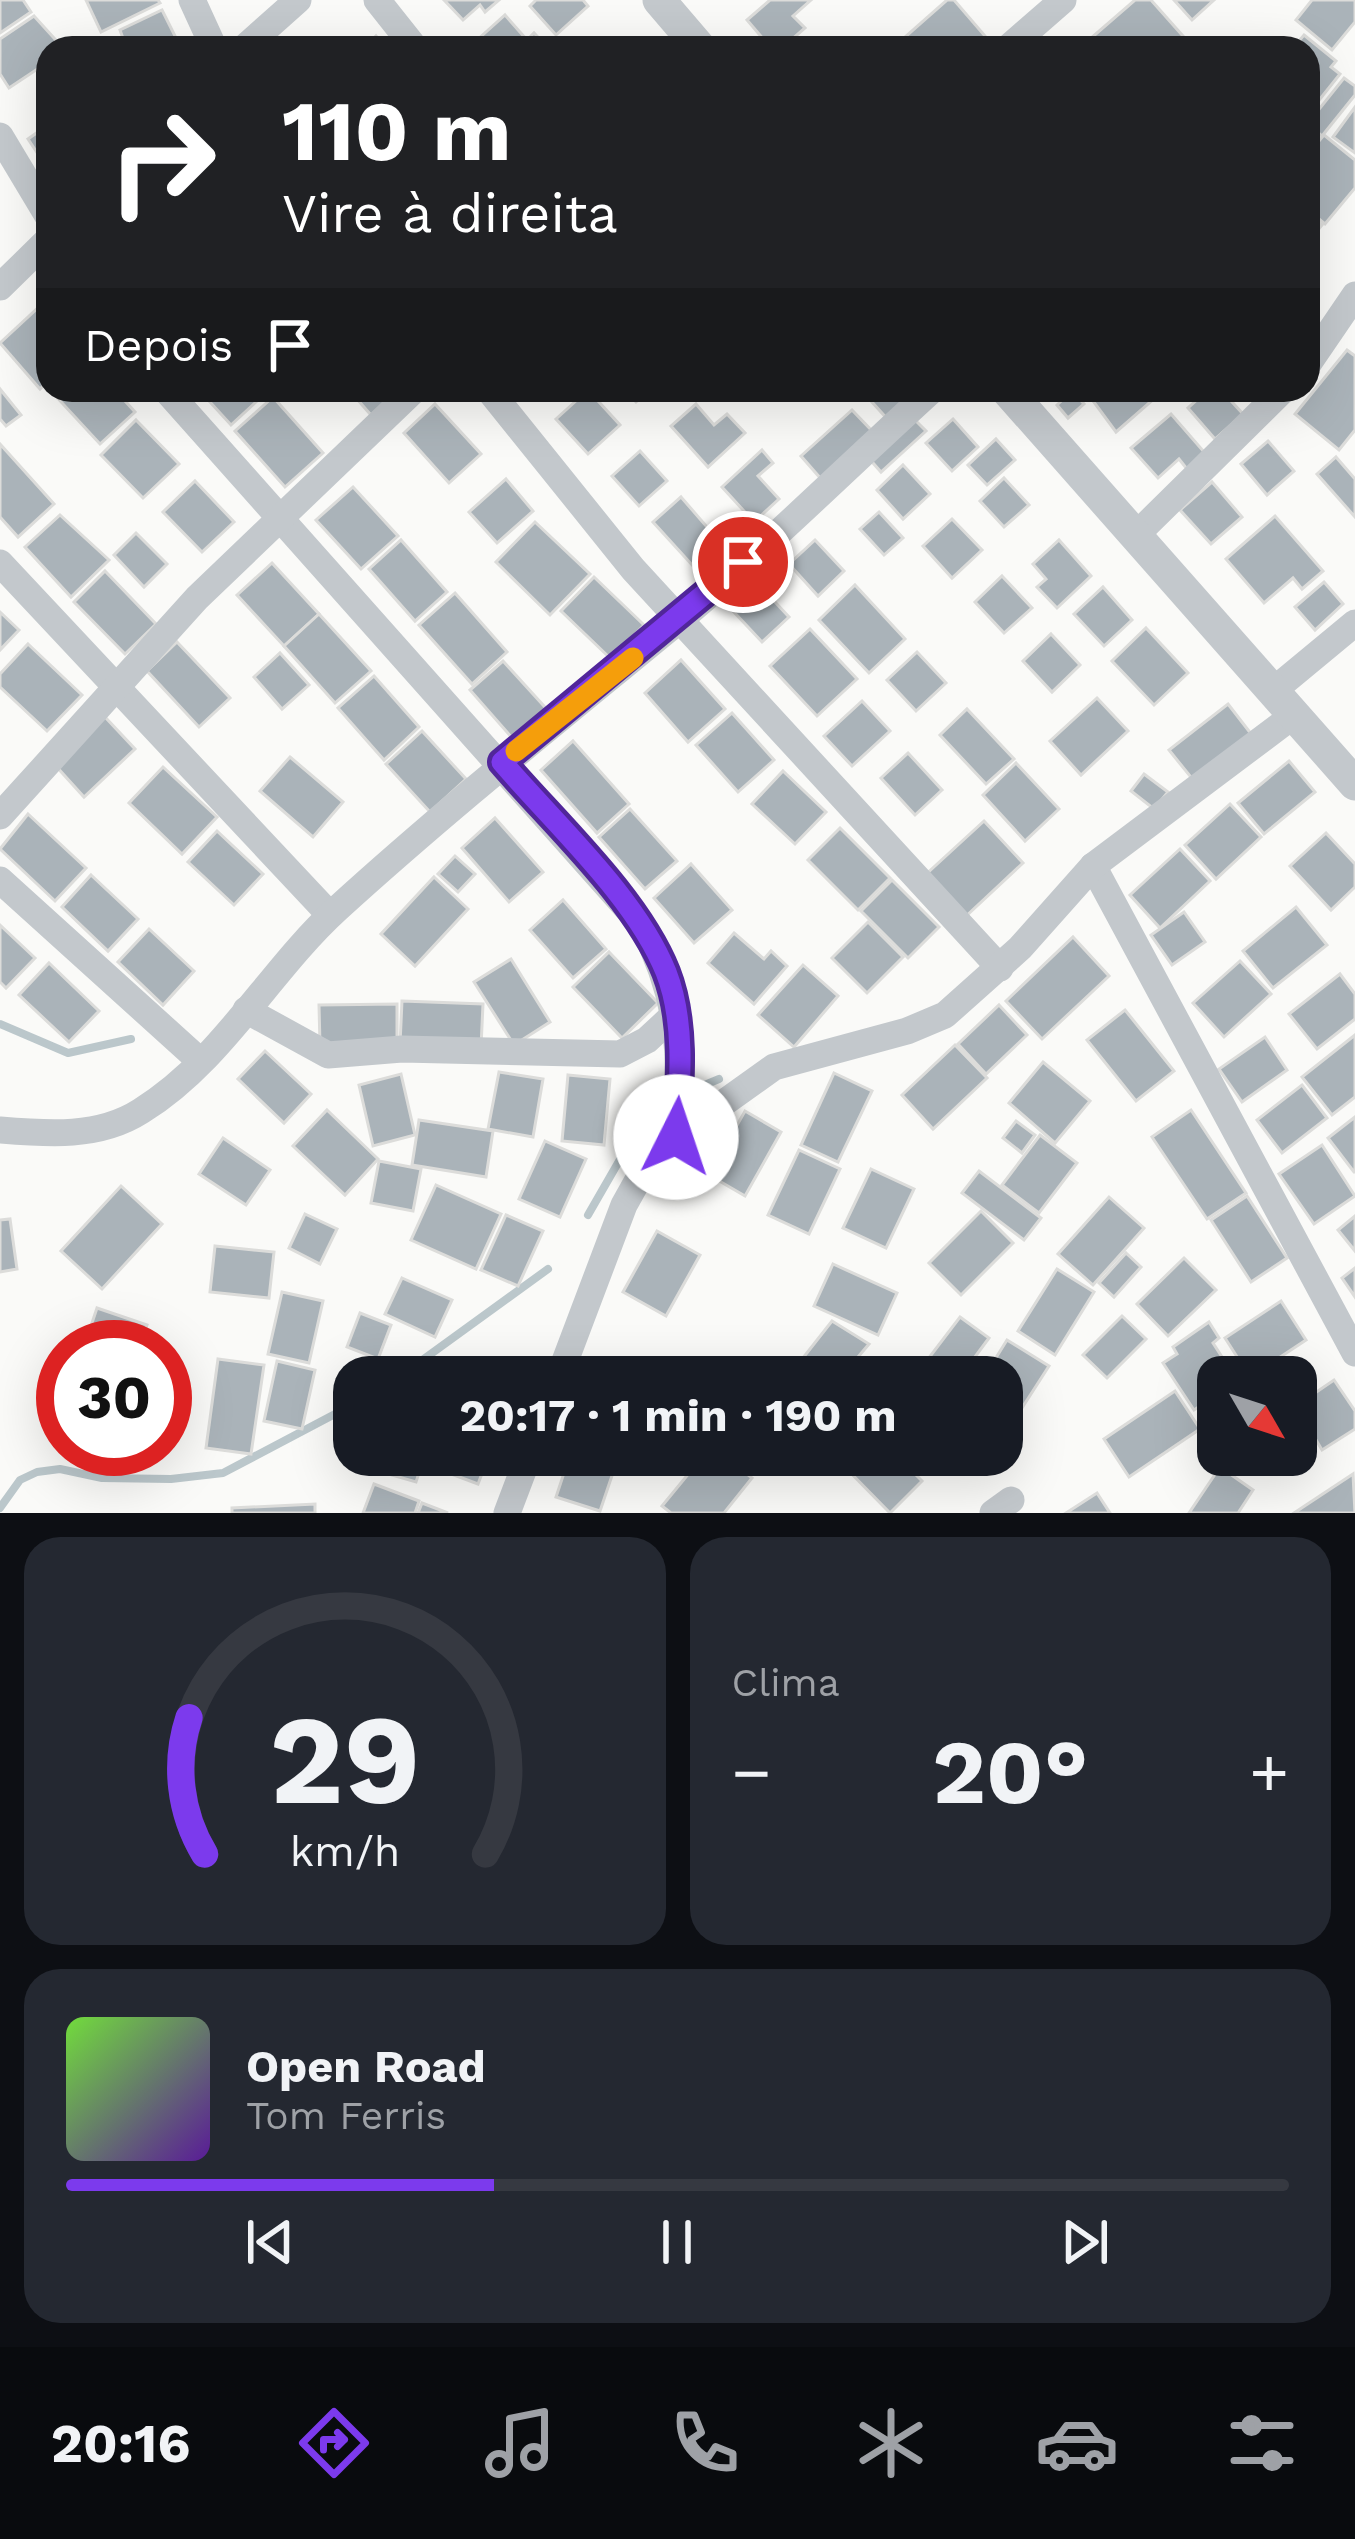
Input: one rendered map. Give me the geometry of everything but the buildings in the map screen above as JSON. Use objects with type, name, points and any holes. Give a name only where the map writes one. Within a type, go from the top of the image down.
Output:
[{"type":"street","points":[[192,0],[208,36]]},
{"type":"street","points":[[258,36],[298,0]]},
{"type":"street","points":[[377,0],[406,36]]},
{"type":"street","points":[[659,0],[690,36]]},
{"type":"street","points":[[1022,36],[1063,0]]},
{"type":"street","points":[[0,136],[36,196]]},
{"type":"street","points":[[0,287],[36,258]]},
{"type":"street","points":[[1320,346],[1355,295]]},
{"type":"street","points":[[176,402],[277,519],[502,762],[642,925],[667,974],[676,1013],[680,1068],[676,1137]]},
{"type":"street","points":[[0,816],[114,684],[401,402]]},
{"type":"street","points":[[499,402],[680,620],[1000,968]]},
{"type":"street","points":[[0,1130],[57,1135],[115,1124],[142,1111],[199,1060],[330,915],[502,762],[680,620],[919,402]]},
{"type":"street","points":[[1018,402],[1355,784]]},
{"type":"street","points":[[1136,536],[1271,402]]},
{"type":"street","points":[[0,563],[330,915]]},
{"type":"street","points":[[567,1356],[624,1205],[643,1172],[676,1137],[774,1067],[907,1031],[945,1015],[1000,968],[1094,866],[1284,702],[1355,622]]},
{"type":"street","points":[[1094,866],[1355,1353]]},
{"type":"street","points":[[0,880],[199,1060]]},
{"type":"street","points":[[246,1010],[328,1055],[402,1049],[620,1054],[646,1040],[676,1013]]},
{"type":"street","points":[[507,1513],[521,1476]]},
{"type":"waterway","points":[[0,1024],[68,1053],[131,1039]]},
{"type":"waterway","points":[[588,1215],[645,1116],[666,1101],[719,1079]]},
{"type":"waterway","points":[[428,1356],[548,1269]]},
{"type":"waterway","points":[[0,1508],[20,1480],[37,1472],[60,1469],[102,1478],[171,1479],[223,1473],[333,1415]]},
{"type":"slow traffic","points":[[516,751],[633,658]]},
{"type":"route","points":[[676,1137],[680,1068],[667,974],[642,925],[502,762],[680,620],[743,562]]}]
